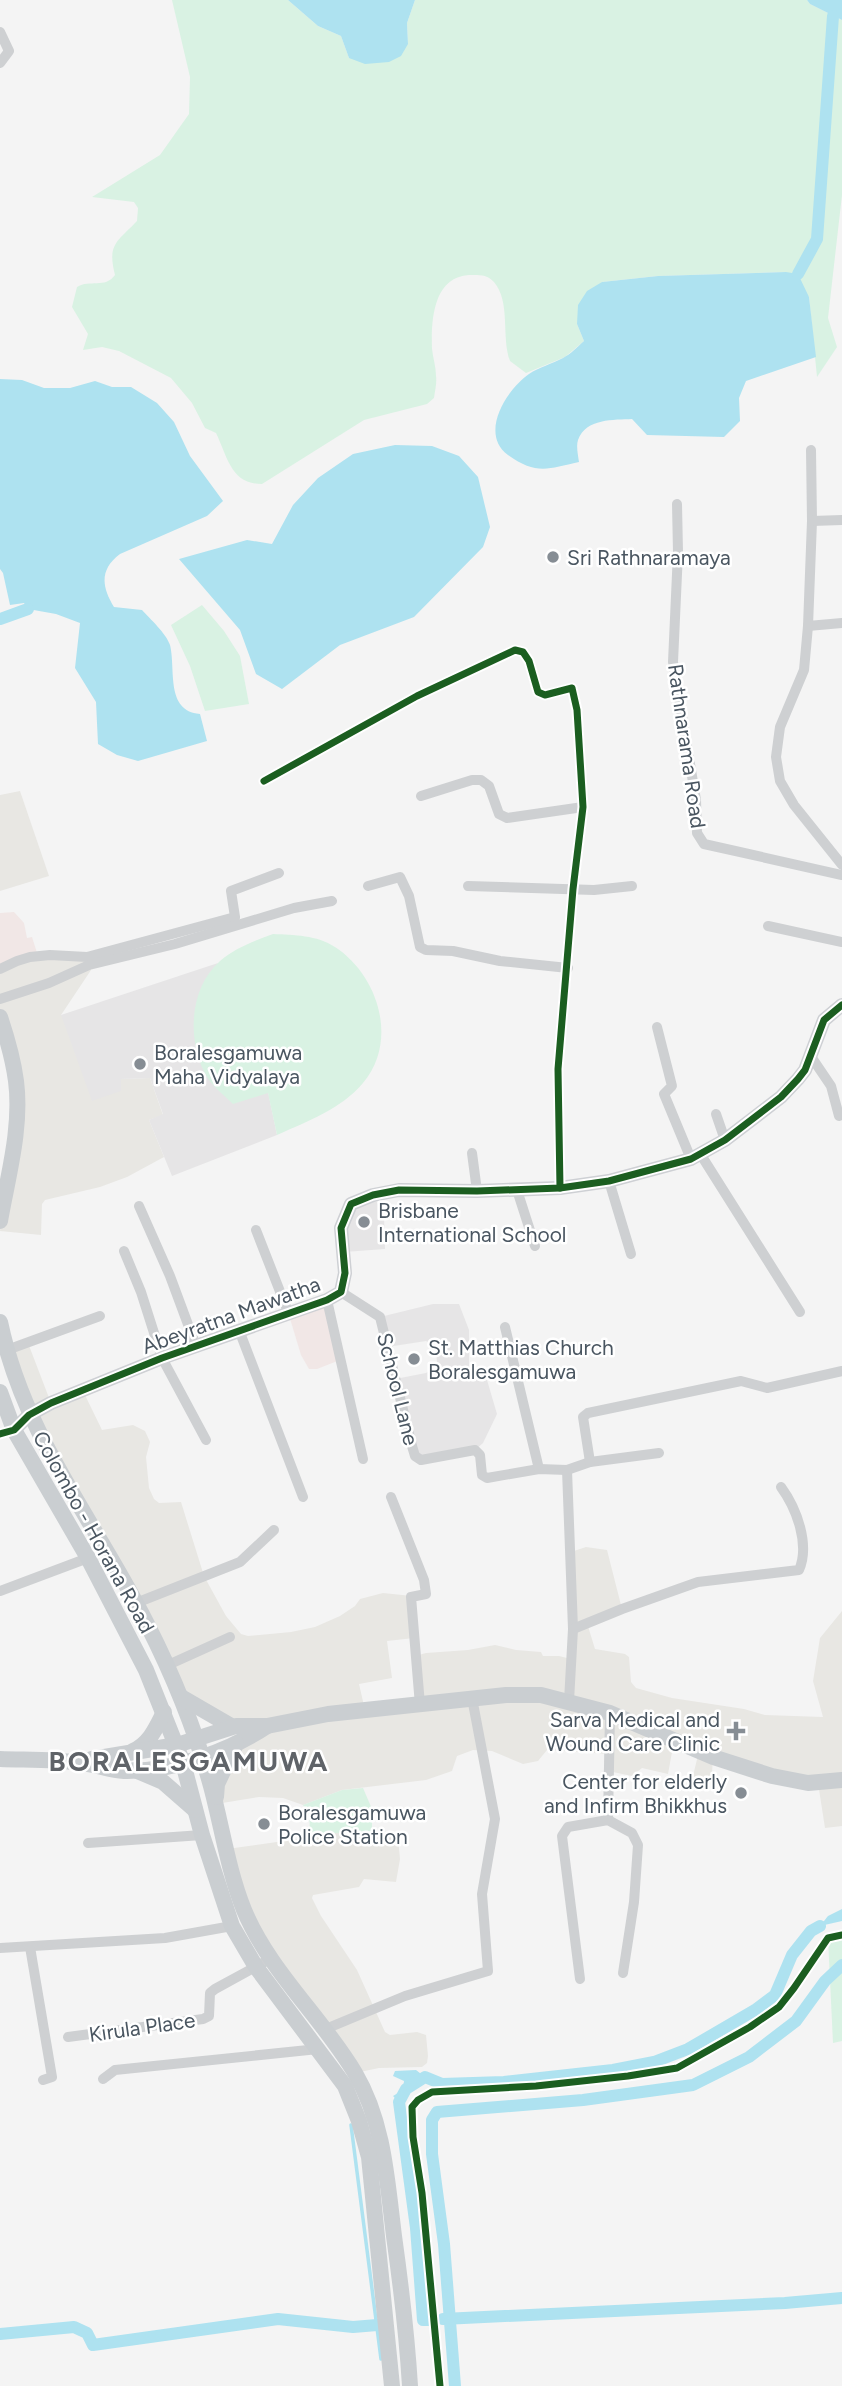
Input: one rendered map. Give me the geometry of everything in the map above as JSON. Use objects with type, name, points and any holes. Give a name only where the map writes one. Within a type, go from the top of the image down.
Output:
[{"type":"main road","points":[[0,1017],[12,1053],[17,1097],[13,1147],[0,1222]]},
{"type":"main road","name":"Colombo - Horana Road","points":[[0,1322],[14,1377],[29,1415],[47,1451],[136,1603],[168,1665],[197,1738],[240,1900],[263,1963]]},
{"type":"main road","name":"Colombo - Horana Road","points":[[0,1392],[7,1432],[89,1558],[146,1670],[177,1745],[202,1835],[232,1926],[263,1963]]},
{"type":"main road","points":[[82,1763],[177,1745],[231,1726],[267,1726],[328,1714],[472,1698],[541,1695],[610,1713],[713,1757],[772,1776],[808,1783],[842,1780]]},
{"type":"main road","points":[[181,1697],[231,1726]]},
{"type":"main road","points":[[131,1752],[152,1736],[164,1712]]},
{"type":"main road","points":[[0,1759],[82,1763],[121,1771],[135,1770],[183,1763],[203,1757],[236,1744],[267,1726]]},
{"type":"main road","points":[[216,1804],[218,1784],[236,1744]]},
{"type":"main road","points":[[135,1770],[163,1782],[195,1810]]},
{"type":"main road","points":[[263,1963],[323,2030],[355,2073],[374,2116],[383,2148],[403,2305],[410,2386]]},
{"type":"main road","points":[[263,1963],[345,2086],[359,2121],[369,2157],[392,2386]]},
{"type":"street","points":[[0,32],[9,51],[0,64]]},
{"type":"street","points":[[811,450],[812,521],[804,670],[780,727],[776,757],[780,781],[794,805],[842,866]]},
{"type":"street","name":"Rathnarama Road","points":[[677,505],[678,552],[673,662],[696,800],[697,833],[704,844],[842,875]]},
{"type":"street","points":[[812,521],[842,520]]},
{"type":"street","points":[[808,626],[842,623]]},
{"type":"street","points":[[264,781],[417,696],[515,650],[523,652],[529,661],[538,692],[545,695],[572,688],[578,710],[583,807],[573,889],[558,1069],[560,1188]]},
{"type":"street","points":[[421,796],[472,780],[481,780],[488,786],[499,814],[507,818],[583,807]]},
{"type":"street","points":[[0,970],[30,957],[87,957],[235,917],[231,891],[279,873]]},
{"type":"street","points":[[368,886],[400,877],[409,896],[420,947],[426,950],[453,951],[500,961],[568,968]]},
{"type":"street","points":[[468,886],[594,890],[632,886]]},
{"type":"street","points":[[0,999],[48,983],[89,965],[175,944],[294,908],[332,901]]},
{"type":"street","points":[[768,926],[842,942]]},
{"type":"street","name":"Abeyratna Mawatha","points":[[7,1432],[51,1403],[162,1358],[327,1300],[341,1292],[345,1273],[341,1228],[351,1204],[373,1195],[399,1190],[560,1188],[609,1181],[696,1157],[725,1140],[780,1097],[805,1070],[824,1020],[842,1005]]},
{"type":"street","points":[[657,1027],[672,1086],[664,1094],[696,1157],[800,1312]]},
{"type":"street","points":[[810,1055],[831,1086],[838,1116]]},
{"type":"street","points":[[716,1114],[725,1140]]},
{"type":"street","points":[[472,1153],[477,1191]]},
{"type":"street","points":[[609,1181],[631,1254]]},
{"type":"street","points":[[517,1190],[535,1246]]},
{"type":"street","points":[[139,1206],[170,1276],[195,1346]]},
{"type":"street","points":[[256,1230],[288,1312]]},
{"type":"street","points":[[124,1251],[141,1292],[162,1358],[206,1440]]},
{"type":"street","name":"School Lane","points":[[341,1292],[380,1317],[415,1455],[421,1460],[475,1450],[480,1455],[482,1475],[487,1478],[539,1469],[568,1470],[590,1462],[659,1453]]},
{"type":"street","points":[[327,1300],[363,1459]]},
{"type":"street","points":[[7,1350],[100,1316]]},
{"type":"street","points":[[505,1327],[539,1469]]},
{"type":"street","points":[[239,1330],[303,1497]]},
{"type":"street","points":[[590,1462],[583,1417],[588,1413],[741,1381],[767,1388],[842,1371]]},
{"type":"street","points":[[568,1470],[573,1629],[569,1701]]},
{"type":"street","points":[[573,1629],[622,1608],[698,1582],[799,1570],[804,1558],[798,1522],[791,1502],[781,1487]]},
{"type":"street","points":[[391,1497],[424,1580],[426,1594],[411,1597],[421,1705]]},
{"type":"street","points":[[136,1603],[240,1562],[274,1530]]},
{"type":"street","points":[[0,1591],[89,1558]]},
{"type":"street","points":[[168,1665],[229,1637]]},
{"type":"street","points":[[323,2030],[405,1996],[488,1971],[482,1894],[495,1819],[472,1698]]},
{"type":"street","points":[[608,1820],[610,1713]]},
{"type":"street","points":[[580,1979],[562,1836],[568,1827],[608,1820],[632,1833],[638,1845],[634,1902],[623,1973]]},
{"type":"street","points":[[88,1843],[202,1835]]},
{"type":"street","points":[[0,1948],[165,1938],[232,1926]]},
{"type":"street","points":[[30,1947],[52,2077],[43,2080]]},
{"type":"street","name":"Kirula Place","points":[[68,2037],[203,2020],[209,2016],[211,1993],[263,1963]]},
{"type":"street","points":[[103,2079],[115,2070],[319,2049]]},
{"type":"shaded area","points":[[20,791],[49,876],[0,891],[0,795]]},
{"type":"shaded area","points":[[14,912],[24,923],[27,938],[32,937],[38,956],[0,969],[0,913]]},
{"type":"shaded area","points":[[87,957],[91,970],[61,1015],[120,1079],[150,1078],[163,1115],[149,1120],[164,1157],[127,1177],[100,1187],[45,1200],[42,1204],[41,1235],[0,1231],[14,1069],[0,1036],[0,969],[17,961]]},
{"type":"shaded area","name":"Boralesgamuwa Maha Vidyalaya","points":[[218,963],[201,989],[268,1092],[277,1135],[172,1176],[149,1120],[163,1114],[150,1078],[121,1079],[121,1091],[92,1101],[61,1015]]},
{"type":"shaded area","name":"Brisbane International School","points":[[373,1195],[384,1215],[385,1249],[344,1252],[345,1215]]},
{"type":"shaded area","points":[[327,1300],[340,1360],[317,1369],[309,1369],[301,1355],[288,1312]]},
{"type":"shaded area","points":[[433,1304],[459,1304],[469,1330],[469,1367],[476,1376],[487,1380],[497,1414],[483,1443],[475,1450],[421,1460],[395,1379],[426,1373],[434,1368],[437,1362],[436,1350],[426,1341],[387,1347],[380,1317]]},
{"type":"shaded area","points":[[28,1343],[51,1403],[83,1391],[102,1430],[133,1425],[145,1431],[150,1442],[146,1457],[149,1488],[154,1499],[159,1503],[181,1502],[204,1576],[226,1616],[241,1634],[248,1636],[291,1632],[315,1627],[340,1616],[360,1599],[383,1593],[412,1596],[414,1638],[387,1641],[392,1678],[359,1684],[365,1710],[420,1705],[415,1656],[426,1653],[495,1645],[541,1652],[543,1656],[571,1659],[571,1552],[586,1547],[607,1550],[622,1609],[587,1623],[595,1649],[625,1654],[629,1657],[631,1682],[636,1688],[672,1698],[744,1709],[765,1715],[823,1717],[813,1681],[820,1638],[842,1611],[842,1826],[825,1828],[818,1783],[713,1758],[711,1788],[694,1787],[692,1780],[699,1751],[674,1741],[668,1774],[642,1768],[632,1776],[608,1771],[609,1754],[547,1750],[538,1761],[523,1764],[492,1751],[473,1750],[457,1756],[452,1771],[426,1780],[342,1790],[303,1805],[283,1798],[259,1797],[216,1804],[240,1725],[181,1697],[47,1451],[7,1350]]},
{"type":"shaded area","points":[[389,1833],[398,1838],[400,1859],[396,1882],[364,1879],[359,1887],[313,1895],[312,1898],[357,1970],[385,2032],[390,2035],[417,2032],[426,2035],[428,2056],[427,2063],[422,2067],[379,2068],[355,2073],[270,1959],[227,1849],[298,1839],[307,1834]]},
{"type":"green space","points":[[172,0],[288,0],[318,26],[341,36],[349,58],[408,44],[407,23],[415,0],[807,0],[842,20],[842,195],[828,318],[837,347],[817,377],[809,297],[786,272],[658,276],[602,282],[577,324],[584,341],[565,357],[526,373],[510,361],[507,352],[504,309],[499,290],[488,278],[469,275],[448,283],[437,302],[432,326],[432,349],[436,369],[434,398],[427,404],[364,420],[262,484],[243,480],[232,468],[216,433],[205,428],[192,403],[171,378],[119,351],[102,347],[83,350],[88,334],[72,307],[77,287],[107,282],[115,275],[113,250],[119,239],[137,221],[138,208],[134,202],[92,197],[160,155],[189,114],[190,77]]},
{"type":"green space","points":[[202,605],[224,631],[240,656],[249,704],[205,711],[190,666],[171,625]]},
{"type":"green space","points":[[273,934],[321,940],[350,959],[363,974],[372,991],[379,1009],[381,1028],[380,1048],[374,1066],[363,1083],[345,1100],[323,1114],[277,1135],[268,1093],[233,1104],[207,1077],[196,1048],[194,1033],[197,1001],[209,973],[232,952]]},
{"type":"green space","points":[[363,1788],[372,1809],[372,1832],[307,1834],[310,1823],[303,1805],[342,1790]]},
{"type":"green space","points":[[842,1935],[842,2041],[833,2043],[828,1938]]},
{"type":"water","points":[[288,0],[415,0],[407,23],[408,44],[401,56],[389,62],[365,64],[349,58],[341,36],[318,26]]},
{"type":"water","points":[[807,0],[842,0],[842,20],[810,4]]},
{"type":"water","points":[[786,272],[798,274],[809,297],[816,357],[746,381],[739,398],[740,421],[724,437],[647,435],[632,419],[609,420],[594,424],[582,433],[577,442],[579,462],[542,469],[527,466],[508,455],[500,446],[496,436],[496,424],[512,390],[529,374],[566,356],[584,341],[577,324],[578,305],[587,291],[602,282],[658,276]]},
{"type":"water","points":[[0,379],[22,380],[44,388],[70,388],[95,381],[112,387],[131,387],[157,403],[174,422],[190,456],[223,501],[207,516],[120,554],[109,566],[105,578],[107,592],[114,607],[142,610],[165,636],[172,655],[177,697],[181,705],[189,711],[200,714],[207,741],[138,761],[117,755],[98,744],[96,702],[75,668],[80,623],[56,614],[28,609],[24,603],[10,605],[0,569]]},
{"type":"water","points":[[395,445],[432,446],[459,456],[478,477],[490,527],[483,547],[414,617],[340,645],[282,689],[256,674],[240,630],[179,559],[247,540],[272,544],[293,505],[318,478],[353,454]]},
{"type":"water","points":[[842,1909],[842,1921],[820,1926],[828,1916]]},
{"type":"water","points":[[416,2070],[425,2077],[399,2102],[393,2096],[403,2090],[404,2081],[393,2076],[395,2071]]},
{"type":"waterway","points":[[798,274],[817,239],[833,16]]},
{"type":"waterway","points":[[0,619],[28,609]]},
{"type":"waterway","points":[[430,2320],[423,2320],[416,2228],[399,2102],[406,2089],[425,2077],[442,2084],[504,2082],[613,2070],[654,2062],[688,2049],[755,2010],[775,1995],[792,1955],[811,1931],[820,1926]]},
{"type":"waterway","points":[[455,2386],[444,2244],[432,2154],[432,2120],[437,2112],[583,2100],[693,2085],[749,2057],[796,2021],[825,1981],[842,1965]]},
{"type":"waterway","points":[[351,2125],[381,2359]]},
{"type":"waterway","points":[[443,2319],[842,2298]]},
{"type":"waterway","points":[[0,2334],[74,2327],[87,2333],[93,2345],[278,2319],[353,2327],[377,2325]]},
{"type":"cycle path","points":[[264,781],[417,696],[515,650],[523,652],[529,661],[538,692],[545,695],[572,688],[577,710],[583,807],[573,889],[558,1069],[560,1188]]},
{"type":"cycle path","points":[[0,1434],[14,1430],[29,1415],[51,1403],[162,1358],[327,1300],[341,1292],[345,1273],[341,1228],[351,1204],[373,1195],[399,1190],[560,1188],[609,1181],[691,1159],[725,1140],[781,1097],[805,1070],[824,1020],[842,1005]]},
{"type":"cycle path","points":[[440,2386],[422,2193],[413,2137],[412,2107],[418,2100],[432,2092],[536,2086],[677,2068],[750,2027],[779,2007],[828,1938],[842,1935]]},
{"type":"place","name":"Sri Rathnaramaya","points":[[553,557]]},
{"type":"place","name":"Boralesgamuwa Maha Vidyalaya","points":[[140,1064]]},
{"type":"place","name":"Brisbane International School","points":[[364,1222]]},
{"type":"place","name":"St. Matthias Church Boralesgamuwa","points":[[414,1359]]},
{"type":"place","name":"Sarva Medical and Wound Care Clinic","points":[[736,1731]]},
{"type":"place","name":"Center for elderly and Infirm Bhikkhus","points":[[741,1793]]},
{"type":"place","name":"Boralesgamuwa Police Station","points":[[264,1824]]},
{"type":"district","name":"BORALESGAMUWA","points":[[189,1761]]}]
